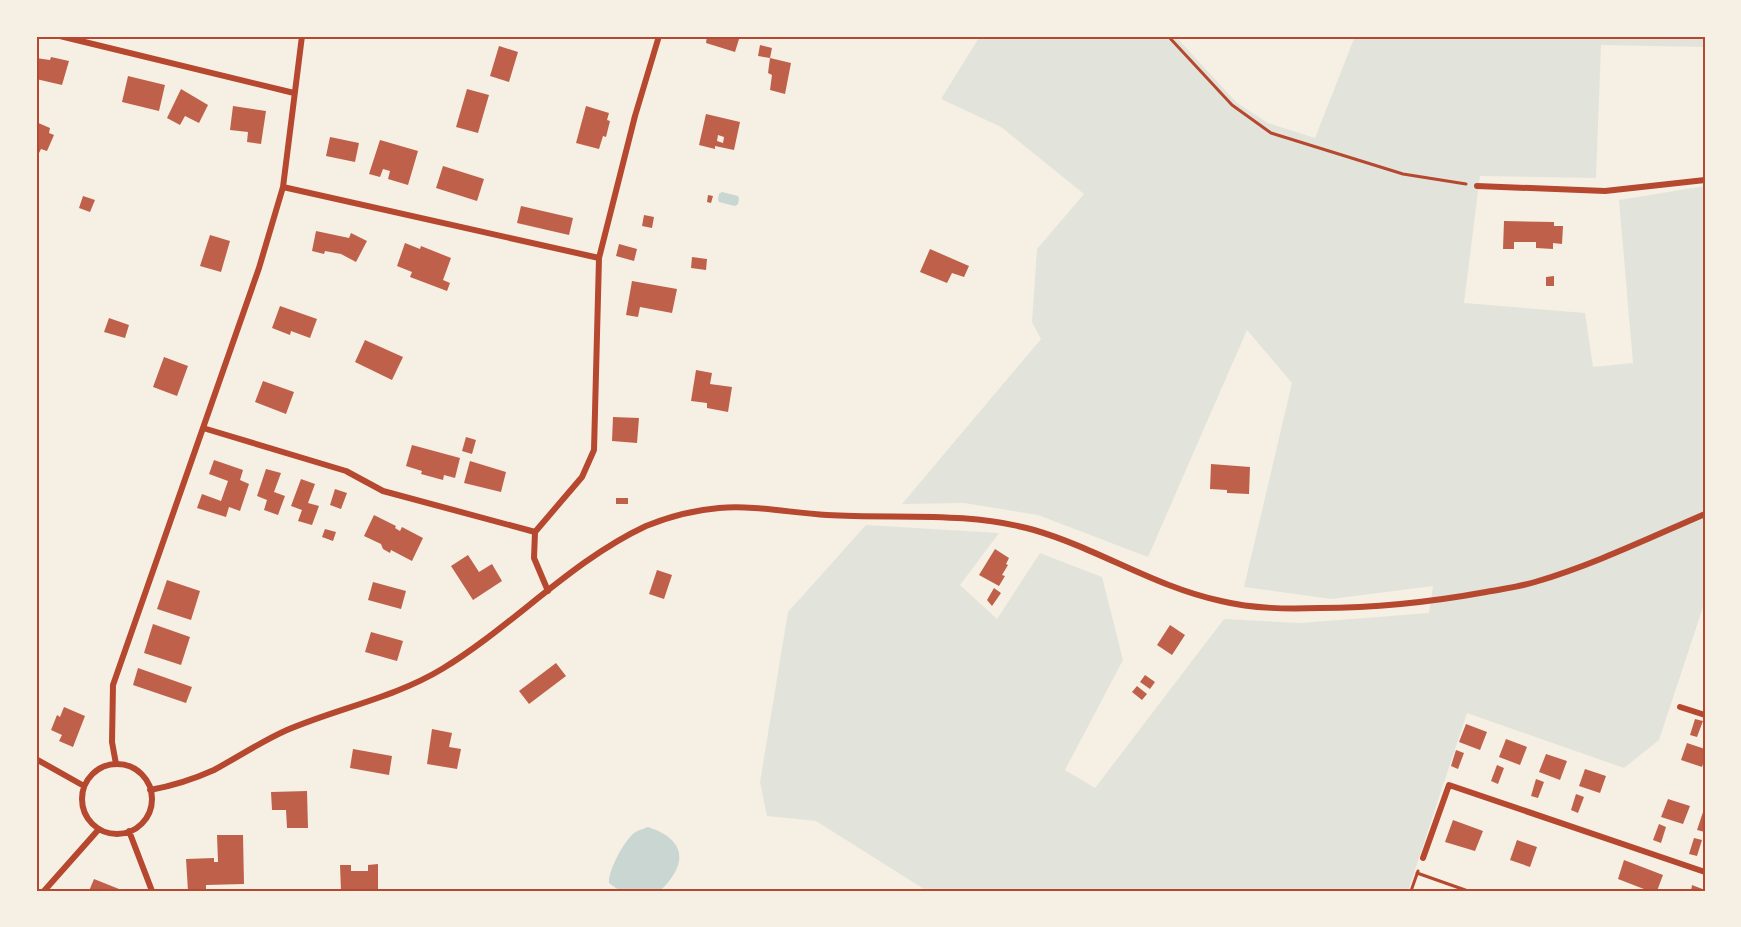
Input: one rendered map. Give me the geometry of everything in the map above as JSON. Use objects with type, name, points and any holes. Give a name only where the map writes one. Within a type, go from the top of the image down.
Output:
[{"type":"street","points":[[60,36],[294,93]]},
{"type":"street","points":[[117,764],[112,742],[113,685],[259,268],[283,187],[302,36]]},
{"type":"street","points":[[548,591],[534,558],[535,532],[582,477],[594,450],[599,258],[635,116],[659,36]]},
{"type":"street","points":[[1477,186],[1605,190],[1705,180]]},
{"type":"street","points":[[283,187],[599,258]]},
{"type":"street","points":[[203,428],[346,471],[383,491],[535,532]]},
{"type":"street","points":[[150,790],[173,785],[211,771],[282,732],[324,715],[399,690],[438,671],[484,641],[601,552],[649,525],[720,508],[759,508],[828,515],[933,516],[986,520],[1035,531],[1085,549],[1171,588],[1221,602],[1271,609],[1365,608],[1452,598],[1532,583],[1608,556],[1705,514]]},
{"type":"street","points":[[1680,707],[1705,715]]},
{"type":"street","points":[[36,759],[84,786]]},
{"type":"street","points":[[117,764],[138,771],[146,780],[151,803],[148,815],[140,825],[119,834],[108,833],[89,821],[83,810],[81,798],[84,786],[92,774],[103,766],[117,764]]},
{"type":"street","points":[[1423,858],[1449,785],[1705,872]]},
{"type":"street","points":[[44,891],[99,829]]},
{"type":"street","points":[[129,831],[152,891]]},
{"type":"path","points":[[1168,36],[1232,105],[1271,133],[1403,174],[1477,186]]},
{"type":"path","points":[[1411,891],[1423,858]]},
{"type":"path","points":[[1418,873],[1468,891]]},
{"type":"shaded area","points":[[980,36],[1178,36],[1177,38],[1237,103],[1268,123],[1315,138],[1355,36],[1705,36],[1705,47],[1601,45],[1596,178],[1480,176],[1464,303],[1585,313],[1593,367],[1633,363],[1619,200],[1705,186],[1705,601],[1659,740],[1624,768],[1467,713],[1408,891],[927,891],[816,821],[767,816],[760,782],[788,612],[866,525],[999,533],[960,585],[997,619],[1040,553],[1102,577],[1123,660],[1065,770],[1095,788],[1224,619],[1300,623],[1429,613],[1433,586],[1331,599],[1244,587],[1292,383],[1247,330],[1148,557],[1038,515],[964,503],[902,504],[1041,339],[1032,322],[1037,249],[1084,194],[1001,127],[941,99]]},
{"type":"shaded area","points":[[722,192],[738,196],[738,204],[735,206],[719,202],[719,194]]},
{"type":"shaded area","points":[[648,827],[661,832],[670,839],[676,846],[679,862],[669,881],[660,891],[620,891],[609,883],[614,864],[630,837]]},
{"type":"building","points":[[707,36],[740,36],[735,52],[706,43]]},
{"type":"building","points":[[760,45],[772,48],[770,58],[758,56]]},
{"type":"building","points":[[499,46],[518,52],[509,82],[490,76]]},
{"type":"building","points":[[51,57],[69,61],[62,85],[36,79],[36,58],[50,60]]},
{"type":"building","points":[[770,58],[791,63],[785,94],[770,90],[772,75],[768,73]]},
{"type":"building","points":[[128,76],[165,85],[159,111],[122,102]]},
{"type":"building","points":[[181,89],[208,105],[199,123],[185,116],[180,125],[167,118]]},
{"type":"building","points":[[467,89],[489,95],[478,133],[456,127]]},
{"type":"building","points":[[233,106],[266,111],[261,144],[247,142],[248,132],[230,130]]},
{"type":"building","points":[[586,106],[609,113],[607,120],[610,121],[606,137],[603,136],[599,149],[576,143]]},
{"type":"building","points":[[706,114],[740,122],[734,150],[699,145]],"holes":[[[718,135],[724,137],[723,143],[717,141]]]},
{"type":"building","points":[[36,122],[50,128],[49,133],[54,135],[47,151],[41,149],[36,159]]},
{"type":"building","points":[[330,137],[359,143],[355,162],[326,156]]},
{"type":"building","points":[[380,140],[418,151],[408,185],[388,179],[390,171],[383,169],[380,177],[369,174]]},
{"type":"building","points":[[443,166],[484,179],[477,201],[436,188]]},
{"type":"building","points":[[708,195],[713,196],[711,203],[707,202]]},
{"type":"building","points":[[83,196],[95,200],[90,212],[79,208]]},
{"type":"building","points":[[521,206],[573,218],[569,235],[517,223]]},
{"type":"building","points":[[644,215],[654,217],[652,228],[642,226]]},
{"type":"building","points":[[1504,221],[1554,222],[1554,226],[1563,226],[1562,244],[1553,243],[1553,249],[1536,248],[1536,242],[1514,242],[1514,249],[1503,249]]},
{"type":"building","points":[[316,231],[349,238],[351,233],[367,241],[356,262],[341,254],[312,251]]},
{"type":"building","points":[[210,235],[230,241],[221,272],[200,266]]},
{"type":"building","points":[[405,243],[420,249],[421,246],[451,258],[443,280],[450,283],[447,291],[410,277],[412,272],[397,266]]},
{"type":"building","points":[[619,244],[637,249],[634,261],[616,256]]},
{"type":"building","points":[[930,249],[969,266],[964,277],[952,273],[947,283],[920,272]]},
{"type":"building","points":[[692,257],[707,259],[706,270],[691,268]]},
{"type":"building","points":[[1554,276],[1554,286],[1546,286],[1546,277]]},
{"type":"building","points":[[632,281],[677,289],[672,313],[640,307],[638,317],[626,315]]},
{"type":"building","points":[[280,306],[317,319],[310,338],[291,331],[290,335],[272,328]]},
{"type":"building","points":[[109,318],[129,325],[125,338],[104,332]]},
{"type":"building","points":[[365,340],[403,357],[392,380],[355,362]]},
{"type":"building","points":[[164,357],[188,366],[177,396],[153,387]]},
{"type":"building","points":[[696,370],[712,373],[710,384],[732,387],[728,412],[707,408],[707,403],[691,401]]},
{"type":"building","points":[[263,381],[294,392],[286,414],[255,402]]},
{"type":"building","points":[[613,417],[639,418],[637,443],[612,441]]},
{"type":"building","points":[[466,437],[476,440],[472,454],[462,451]]},
{"type":"building","points":[[412,445],[460,458],[455,478],[444,475],[443,480],[421,474],[422,471],[406,466]]},
{"type":"building","points":[[214,460],[243,470],[240,480],[249,484],[240,511],[229,507],[226,517],[197,508],[202,494],[221,501],[228,481],[209,474]]},
{"type":"building","points":[[470,461],[506,472],[501,492],[464,483]]},
{"type":"building","points":[[1211,464],[1250,467],[1249,494],[1227,493],[1227,490],[1210,489]]},
{"type":"building","points":[[266,469],[281,473],[274,492],[285,496],[278,515],[264,510],[267,500],[257,496]]},
{"type":"building","points":[[301,479],[315,484],[308,503],[319,506],[312,525],[298,521],[302,510],[291,506]]},
{"type":"building","points":[[335,489],[347,493],[341,509],[330,505]]},
{"type":"building","points":[[616,498],[628,498],[628,504],[616,504]]},
{"type":"building","points":[[374,515],[396,526],[395,528],[400,531],[402,527],[423,538],[412,561],[391,550],[390,553],[383,549],[381,544],[364,536]]},
{"type":"building","points":[[325,529],[336,532],[333,541],[322,537]]},
{"type":"building","points":[[995,549],[1009,558],[1002,575],[1005,576],[999,586],[979,575]]},
{"type":"building","points":[[468,555],[479,572],[492,564],[502,581],[473,600],[451,566]]},
{"type":"building","points":[[657,570],[672,575],[664,599],[649,594]]},
{"type":"building","points":[[167,580],[200,591],[191,620],[157,609]]},
{"type":"building","points":[[373,582],[406,591],[401,609],[368,600]]},
{"type":"building","points":[[994,588],[1001,593],[992,606],[987,600]]},
{"type":"building","points":[[153,624],[190,637],[181,665],[144,653]]},
{"type":"building","points":[[1170,625],[1185,635],[1172,655],[1157,645]]},
{"type":"building","points":[[371,632],[403,641],[397,661],[365,652]]},
{"type":"building","points":[[556,663],[566,676],[529,704],[519,691]]},
{"type":"building","points":[[138,668],[192,687],[186,703],[133,685]]},
{"type":"building","points":[[1145,675],[1155,682],[1150,689],[1140,682]]},
{"type":"building","points":[[1137,686],[1147,694],[1142,700],[1132,692]]},
{"type":"building","points":[[64,707],[85,716],[73,747],[59,741],[62,735],[51,730],[57,715],[60,717]]},
{"type":"building","points":[[1695,719],[1703,721],[1697,737],[1690,735]]},
{"type":"building","points":[[1466,724],[1487,732],[1480,750],[1459,742]]},
{"type":"building","points":[[432,729],[452,733],[449,747],[461,749],[457,769],[427,764]]},
{"type":"building","points":[[1506,739],[1527,747],[1520,765],[1499,757]]},
{"type":"building","points":[[1687,743],[1705,749],[1702,767],[1681,760]]},
{"type":"building","points":[[353,749],[392,756],[389,775],[350,768]]},
{"type":"building","points":[[1456,750],[1464,753],[1458,769],[1451,766]]},
{"type":"building","points":[[1546,754],[1567,761],[1560,780],[1539,772]]},
{"type":"building","points":[[1497,765],[1504,768],[1498,784],[1491,781]]},
{"type":"building","points":[[1585,769],[1606,776],[1600,793],[1579,786]]},
{"type":"building","points":[[1536,779],[1544,782],[1538,798],[1531,796]]},
{"type":"building","points":[[307,791],[308,828],[287,828],[286,810],[272,810],[271,792]]},
{"type":"building","points":[[1576,794],[1584,797],[1578,813],[1571,810]]},
{"type":"building","points":[[1668,799],[1690,806],[1683,824],[1661,817]]},
{"type":"building","points":[[1703,812],[1705,813],[1705,832],[1697,830]]},
{"type":"building","points":[[1453,820],[1483,831],[1475,851],[1445,842]]},
{"type":"building","points":[[1659,824],[1666,827],[1661,843],[1653,840]]},
{"type":"building","points":[[217,835],[243,835],[244,884],[206,885],[206,891],[188,891],[186,859],[214,858],[214,862],[218,862]]},
{"type":"building","points":[[1694,838],[1702,840],[1697,856],[1689,854]]},
{"type":"building","points":[[1517,840],[1537,847],[1530,867],[1510,860]]},
{"type":"building","points":[[1624,860],[1663,875],[1657,891],[1649,891],[1618,879]]},
{"type":"building","points":[[378,864],[378,891],[369,891],[369,889],[341,891],[340,865],[351,865],[351,871],[368,871],[368,865]]},
{"type":"building","points":[[94,879],[124,891],[89,891]]},
{"type":"building","points":[[1692,885],[1705,890],[1705,891],[1691,891]]}]
